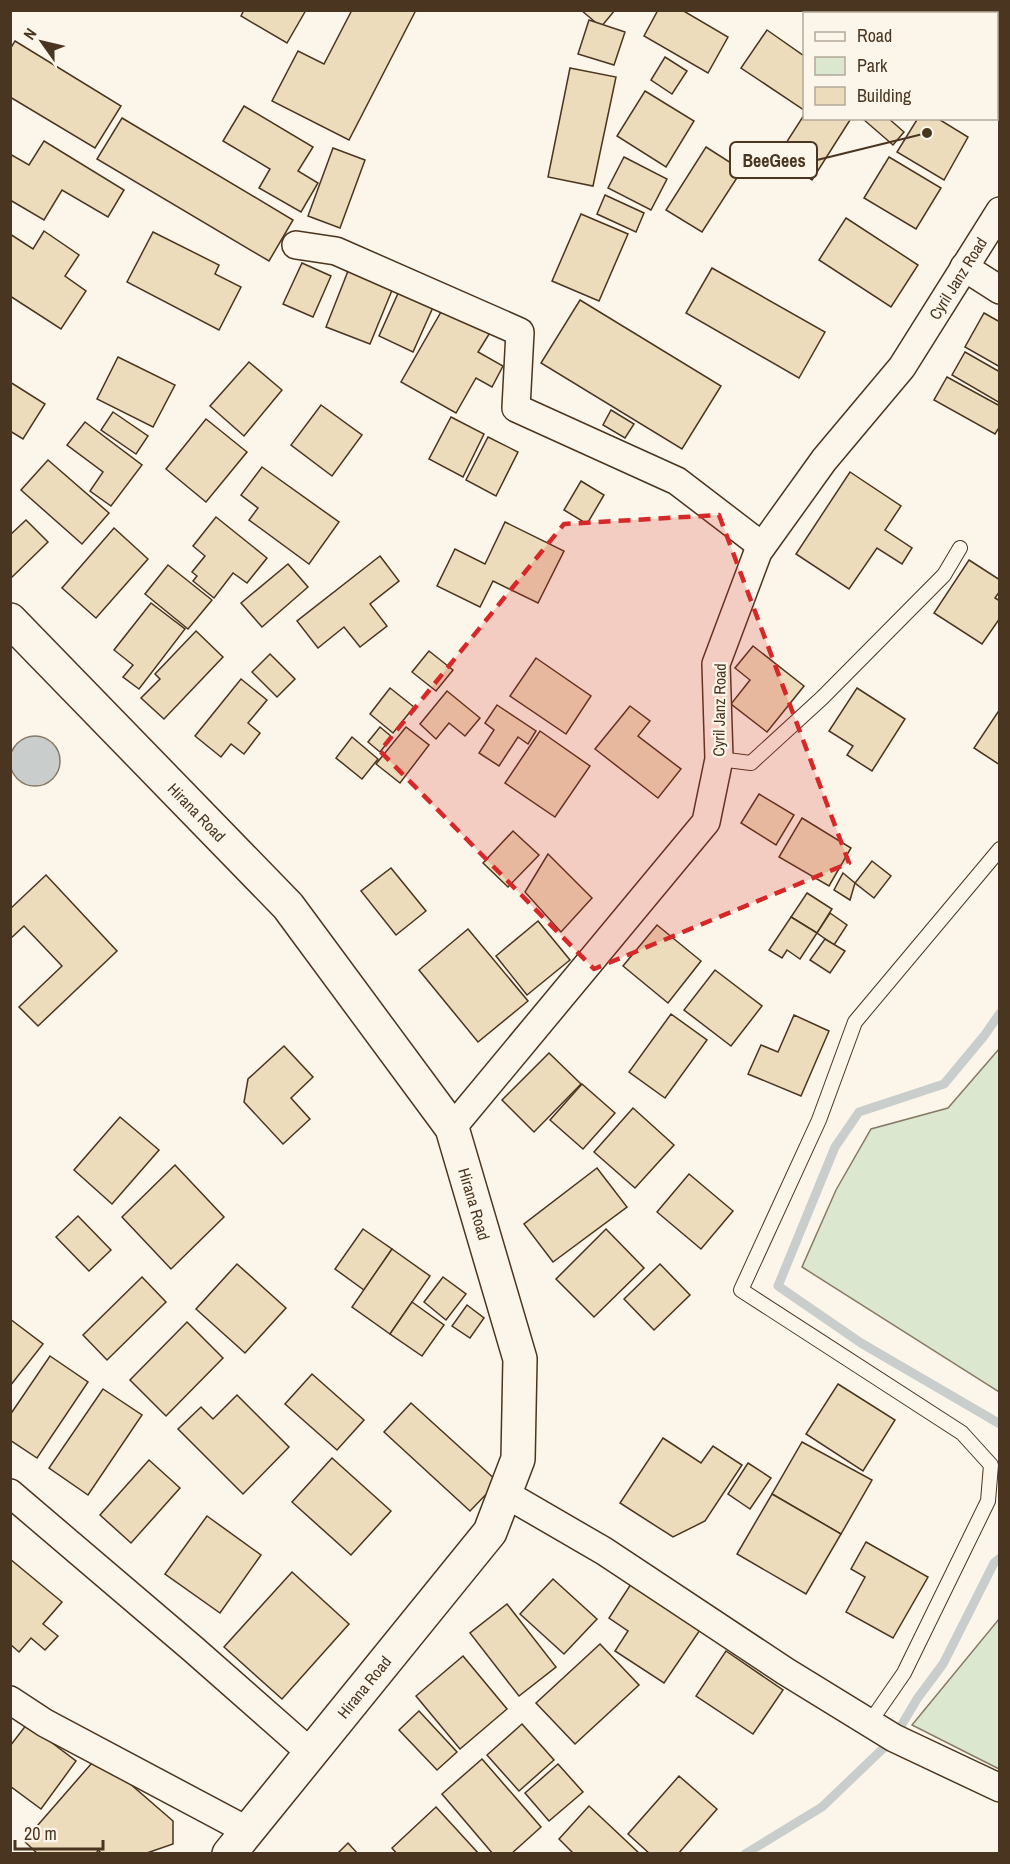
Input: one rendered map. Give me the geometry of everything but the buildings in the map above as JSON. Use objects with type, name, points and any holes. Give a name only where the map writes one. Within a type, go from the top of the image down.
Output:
[{"type":"street","name":"Cyril Janz Road","points":[[452,1128],[706,822],[719,759],[716,664],[758,552],[824,460],[902,367],[999,212]]},
{"type":"street","points":[[296,245],[336,251],[520,332],[516,408],[677,481],[762,546]]},
{"type":"street","points":[[964,267],[999,290]]},
{"type":"street","name":"Hirana Road","points":[[10,620],[288,906],[452,1128],[520,1359],[518,1459],[490,1532],[239,1842]]},
{"type":"street","points":[[10,1493],[194,1649],[311,1753]]},
{"type":"street","points":[[504,1494],[604,1551],[785,1671],[894,1738],[999,1788]]},
{"type":"street","points":[[10,1700],[239,1842]]},
{"type":"lane","points":[[719,759],[751,763],[822,698],[944,575],[960,548]]},
{"type":"lane","points":[[870,1722],[904,1673],[988,1502],[991,1465],[962,1433],[741,1290],[819,1120],[855,1022],[999,849]]},
{"type":"highlighted area","points":[[719,515],[849,863],[594,969],[380,751],[564,524]]},
{"type":"green space","points":[[999,1049],[999,1392],[802,1267],[836,1190],[871,1129],[948,1108]]},
{"type":"green space","points":[[999,1619],[999,1769],[912,1725]]},
{"type":"shaded area","points":[[35,736],[49,740],[56,747],[60,761],[56,775],[49,782],[35,786],[21,782],[14,775],[10,761],[14,747],[21,740]]},
{"type":"waterway","points":[[1000,1013],[944,1084],[859,1112],[835,1147],[778,1286],[861,1343],[1000,1424]]},
{"type":"waterway","points":[[745,1854],[822,1807],[894,1738],[917,1699],[943,1664],[994,1563],[1000,1558]]},
{"type":"place","name":"BeeGees","points":[[927,133]]}]
